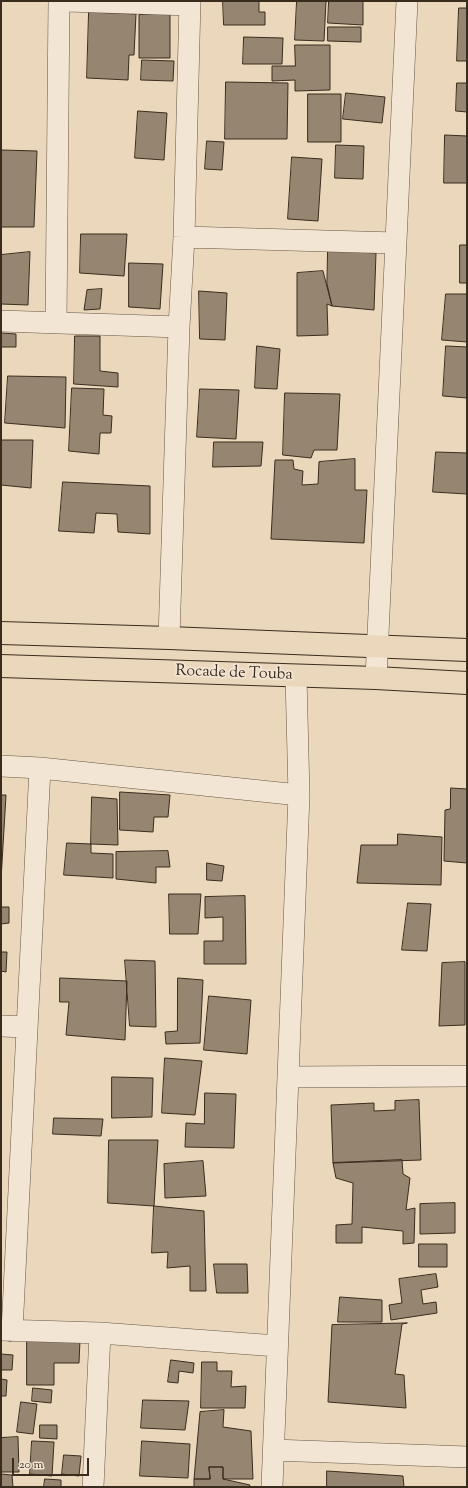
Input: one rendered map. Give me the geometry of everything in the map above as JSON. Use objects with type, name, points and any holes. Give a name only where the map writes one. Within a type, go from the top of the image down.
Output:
[{"type":"main road","name":"Rocade de Touba","points":[[1,633],[467,650]]},
{"type":"main road","name":"Rocade de Touba","points":[[1,666],[376,678],[467,683]]},
{"type":"street","points":[[56,322],[59,1]]},
{"type":"street","points":[[67,1],[190,3],[184,238],[169,638]]},
{"type":"street","points":[[376,678],[407,1]]},
{"type":"street","points":[[184,238],[396,243]]},
{"type":"street","points":[[1,321],[180,327]]},
{"type":"street","points":[[272,1487],[300,795],[296,676]]},
{"type":"street","points":[[1,766],[40,768],[300,795]]},
{"type":"street","points":[[40,768],[27,1027],[7,1330],[100,1333],[277,1346]]},
{"type":"street","points":[[1,1026],[27,1027]]},
{"type":"street","points":[[289,1077],[467,1076]]},
{"type":"street","points":[[93,1487],[100,1333]]},
{"type":"street","points":[[273,1450],[467,1457]]},
{"type":"building","points":[[223,1],[259,1],[259,12],[265,12],[265,25],[224,25]]},
{"type":"building","points":[[297,1],[326,1],[324,41],[295,40]]},
{"type":"building","points":[[329,1],[363,1],[363,25],[328,23]]},
{"type":"building","points":[[459,8],[467,8],[467,61],[457,61]]},
{"type":"building","points":[[89,12],[136,14],[134,55],[129,55],[128,80],[87,78]]},
{"type":"building","points":[[170,14],[170,58],[139,58],[139,15]]},
{"type":"building","points":[[328,27],[361,27],[361,42],[328,41]]},
{"type":"building","points":[[244,37],[283,38],[282,64],[243,64]]},
{"type":"building","points":[[295,45],[330,45],[330,90],[295,91],[295,80],[272,81],[272,66],[295,66]]},
{"type":"building","points":[[142,60],[174,61],[173,81],[141,80]]},
{"type":"building","points":[[226,82],[288,83],[287,139],[225,139]]},
{"type":"building","points":[[457,83],[467,83],[467,112],[456,111]]},
{"type":"building","points":[[346,93],[385,97],[382,123],[343,119]]},
{"type":"building","points":[[308,94],[341,94],[341,142],[308,142]]},
{"type":"building","points":[[138,111],[167,113],[164,160],[135,158]]},
{"type":"building","points":[[445,135],[467,136],[467,183],[444,183]]},
{"type":"building","points":[[207,141],[224,142],[222,170],[205,169]]},
{"type":"building","points":[[336,145],[364,146],[363,179],[335,178]]},
{"type":"building","points":[[1,150],[37,151],[34,227],[1,227]]},
{"type":"building","points":[[292,157],[322,159],[318,221],[288,219]]},
{"type":"building","points":[[81,234],[127,234],[124,276],[80,273]]},
{"type":"building","points":[[460,245],[467,245],[467,283],[460,283]]},
{"type":"building","points":[[328,250],[376,253],[374,310],[332,306],[327,284]]},
{"type":"building","points":[[30,252],[28,305],[1,304],[1,255]]},
{"type":"building","points":[[129,263],[163,264],[160,309],[129,307]]},
{"type":"building","points":[[323,271],[332,306],[327,304],[328,335],[297,336],[297,273]]},
{"type":"building","points":[[102,289],[100,309],[84,310],[87,290]]},
{"type":"building","points":[[199,291],[227,293],[225,340],[200,339]]},
{"type":"building","points":[[446,294],[467,294],[467,342],[442,340]]},
{"type":"building","points":[[1,333],[16,334],[16,347],[1,347]]},
{"type":"building","points":[[75,336],[100,336],[100,371],[118,373],[118,387],[74,384]]},
{"type":"building","points":[[257,346],[280,349],[277,389],[255,388]]},
{"type":"building","points":[[446,346],[467,347],[467,398],[443,396]]},
{"type":"building","points":[[8,376],[66,377],[65,428],[5,423]]},
{"type":"building","points":[[72,388],[104,389],[103,415],[112,416],[111,433],[100,433],[99,454],[69,451]]},
{"type":"building","points":[[200,389],[239,390],[236,439],[197,437]]},
{"type":"building","points":[[285,393],[340,394],[337,450],[314,450],[311,458],[283,455]]},
{"type":"building","points":[[1,440],[33,440],[31,488],[1,485]]},
{"type":"building","points":[[214,442],[263,442],[261,466],[213,467]]},
{"type":"building","points":[[436,452],[467,453],[467,494],[433,492]]},
{"type":"building","points":[[355,459],[355,490],[367,490],[364,543],[271,539],[275,460],[293,460],[294,469],[303,471],[302,485],[318,484],[319,462]]},
{"type":"building","points":[[63,482],[150,486],[150,534],[118,532],[117,514],[96,513],[94,533],[59,531]]},
{"type":"building","points":[[451,788],[467,789],[467,863],[444,861],[445,810],[450,809]]},
{"type":"building","points":[[120,792],[170,795],[168,817],[154,817],[153,832],[120,830]]},
{"type":"building","points":[[1,795],[6,795],[1,880]]},
{"type":"building","points":[[92,797],[117,799],[118,845],[91,844]]},
{"type":"building","points":[[398,834],[442,837],[441,885],[357,883],[361,845],[397,845]]},
{"type":"building","points":[[67,843],[91,844],[91,853],[113,854],[113,878],[64,875]]},
{"type":"building","points":[[168,851],[170,867],[156,867],[156,883],[116,879],[116,852]]},
{"type":"building","points":[[207,863],[224,866],[222,881],[207,880]]},
{"type":"building","points":[[169,894],[201,894],[198,934],[170,934]]},
{"type":"building","points":[[245,896],[246,964],[204,964],[204,941],[223,941],[223,917],[205,918],[205,897]]},
{"type":"building","points":[[408,903],[431,904],[427,951],[402,950]]},
{"type":"building","points":[[1,907],[9,907],[9,923],[1,924]]},
{"type":"building","points":[[1,952],[7,952],[6,972],[1,971]]},
{"type":"building","points":[[125,960],[155,961],[156,1027],[130,1026]]},
{"type":"building","points":[[465,962],[465,1025],[439,1026],[442,963]]},
{"type":"building","points":[[60,978],[127,981],[125,1040],[66,1035],[69,1002],[60,1002]]},
{"type":"building","points":[[178,978],[203,980],[200,1043],[166,1044],[165,1032],[177,1031]]},
{"type":"building","points":[[209,996],[251,1000],[247,1054],[204,1050]]},
{"type":"building","points":[[165,1058],[202,1061],[195,1115],[162,1113]]},
{"type":"building","points":[[112,1077],[153,1078],[152,1117],[112,1118]]},
{"type":"building","points":[[205,1093],[236,1094],[234,1148],[185,1147],[186,1123],[204,1124]]},
{"type":"building","points":[[419,1100],[421,1160],[333,1163],[331,1105],[374,1103],[374,1111],[395,1110],[395,1101]]},
{"type":"building","points":[[54,1118],[103,1119],[101,1136],[53,1134]]},
{"type":"building","points":[[109,1140],[158,1140],[154,1206],[108,1203]]},
{"type":"building","points":[[402,1160],[403,1174],[410,1178],[406,1210],[415,1208],[414,1243],[403,1244],[403,1231],[362,1227],[362,1243],[336,1243],[336,1225],[352,1224],[353,1183],[336,1178],[333,1163]]},
{"type":"building","points":[[203,1161],[206,1196],[165,1198],[164,1164]]},
{"type":"building","points":[[455,1203],[455,1233],[420,1234],[420,1204]]},
{"type":"building","points":[[154,1206],[204,1211],[206,1291],[190,1291],[190,1266],[167,1268],[168,1252],[152,1253]]},
{"type":"building","points":[[419,1244],[447,1244],[447,1267],[419,1267]]},
{"type":"building","points":[[214,1264],[247,1264],[248,1293],[217,1293]]},
{"type":"building","points":[[436,1274],[438,1287],[421,1290],[423,1304],[436,1302],[437,1313],[391,1320],[389,1305],[402,1303],[399,1279]]},
{"type":"building","points":[[340,1297],[382,1300],[382,1322],[338,1322]]},
{"type":"building","points":[[407,1323],[402,1324],[395,1374],[404,1375],[406,1408],[328,1402],[332,1325]]},
{"type":"building","points":[[27,1340],[80,1340],[79,1363],[54,1363],[54,1385],[27,1385]]},
{"type":"building","points":[[1,1354],[13,1355],[12,1370],[1,1370]]},
{"type":"building","points":[[171,1360],[194,1363],[193,1373],[179,1371],[178,1383],[168,1382]]},
{"type":"building","points":[[202,1362],[217,1362],[217,1371],[232,1371],[231,1387],[246,1386],[245,1408],[201,1408]]},
{"type":"building","points":[[1,1379],[7,1380],[6,1396],[1,1396]]},
{"type":"building","points":[[33,1388],[52,1390],[51,1403],[32,1401]]},
{"type":"building","points":[[143,1400],[189,1401],[185,1430],[141,1428]]},
{"type":"building","points":[[21,1402],[37,1404],[33,1434],[17,1432]]},
{"type":"building","points":[[224,1410],[223,1427],[251,1431],[253,1479],[223,1479],[223,1467],[209,1467],[210,1479],[194,1479],[200,1412]]},
{"type":"building","points":[[40,1425],[57,1425],[57,1439],[40,1438]]},
{"type":"building","points":[[18,1437],[19,1472],[1,1472],[1,1438]]},
{"type":"building","points":[[32,1441],[54,1442],[52,1476],[30,1474]]},
{"type":"building","points":[[142,1441],[190,1444],[188,1478],[140,1476]]},
{"type":"building","points":[[64,1455],[81,1456],[79,1476],[62,1474]]},
{"type":"building","points":[[209,1467],[223,1467],[223,1479],[250,1485],[249,1487],[194,1487],[194,1479],[210,1479]]},
{"type":"building","points":[[327,1471],[403,1476],[404,1487],[327,1487]]},
{"type":"building","points":[[1,1474],[12,1475],[13,1487],[1,1487]]},
{"type":"building","points":[[45,1479],[61,1480],[61,1487],[44,1487]]}]
